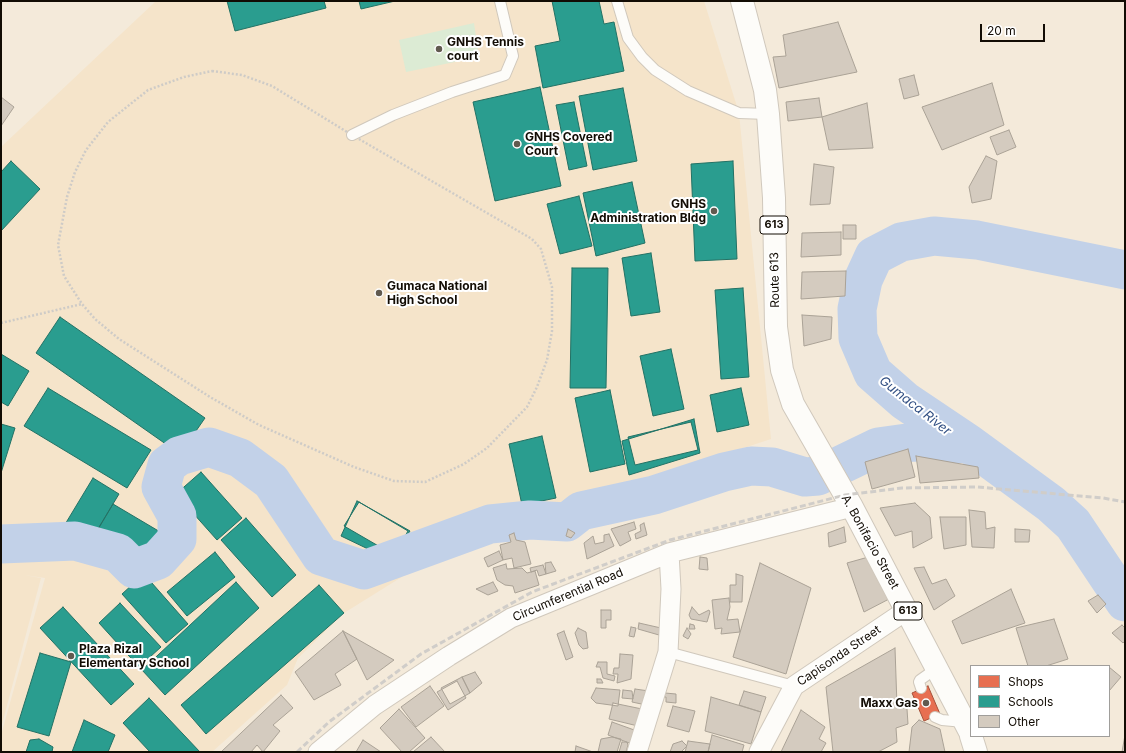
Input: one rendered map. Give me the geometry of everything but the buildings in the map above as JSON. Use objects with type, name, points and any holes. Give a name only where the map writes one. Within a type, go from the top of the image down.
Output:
[{"type":"main road","name":"Route 613","points":[[742,1],[765,90],[768,114],[774,198],[776,327],[782,370],[793,404],[833,478]]},
{"type":"main road","name":"A. Bonifacio Street","points":[[833,478],[852,507],[970,731]]},
{"type":"main road","name":"A. Bonifacio Street","points":[[972,737],[976,752]]},
{"type":"street","name":"Circumferential Road","points":[[318,752],[375,705],[449,656],[511,618],[669,553],[852,507]]},
{"type":"street","points":[[637,752],[668,652],[671,589],[669,553]]},
{"type":"street","name":"Capisonda Street","points":[[759,752],[794,686],[907,610]]},
{"type":"lane","points":[[352,136],[393,115],[452,92],[505,75],[513,56],[500,1]]},
{"type":"lane","points":[[617,1],[628,38],[642,57],[655,70],[688,91],[740,113],[768,114]]},
{"type":"lane","points":[[668,652],[794,686]]},
{"type":"lane","points":[[921,688],[919,682],[920,680],[937,668]]},
{"type":"lane","points":[[935,717],[970,731]]},
{"type":"path","points":[[212,71],[242,75],[272,86],[352,136],[532,239],[541,249],[552,287],[554,309],[547,360],[537,387],[527,407],[487,448],[464,464],[425,482],[394,481],[354,467],[259,425],[198,389],[119,339],[95,319],[82,304],[64,276],[58,244],[71,185],[86,150],[108,122],[148,90],[184,77],[212,71]]},
{"type":"path","points":[[1,323],[82,304]]},
{"type":"shaded area","name":"Gumaca National High School","points":[[156,1],[704,1],[739,113],[771,439],[458,542],[344,613],[298,658],[287,685],[212,752],[1,752],[1,735],[45,578],[24,575],[41,578],[1,728],[1,147]]},
{"type":"green space","name":"GNHS Tennis court","points":[[474,23],[479,57],[406,72],[399,40]]},
{"type":"waterway","name":"Gumaca River","points":[[1125,270],[977,240],[934,236],[901,242],[874,256],[863,280],[857,309],[858,338],[873,373],[905,401],[969,444],[1051,504],[1073,524],[1125,602]]},
{"type":"waterway","points":[[1,544],[75,541],[118,553],[134,569],[158,560],[177,539],[177,516],[161,487],[167,465],[179,456],[209,447],[240,458],[271,481],[321,556],[364,570],[490,524],[530,520],[567,522],[581,511],[654,495],[724,472],[751,466],[772,467],[805,477],[818,476],[878,447],[914,442],[969,444]]},
{"type":"railway","points":[[297,752],[329,722],[421,654],[532,592],[670,540],[845,495],[902,488],[977,487],[1103,498],[1125,502]]},
{"type":"place","name":"GNHS Tennis court","points":[[439,49]]},
{"type":"place","name":"GNHS Covered Court","points":[[517,144]]},
{"type":"place","name":"GNHS Administration Bldg","points":[[714,211]]},
{"type":"place","name":"Gumaca National High School","points":[[379,293]]},
{"type":"place","name":"Plaza Rizal Elementary School","points":[[71,656]]},
{"type":"place","name":"Maxx Gas","points":[[926,703]]}]
